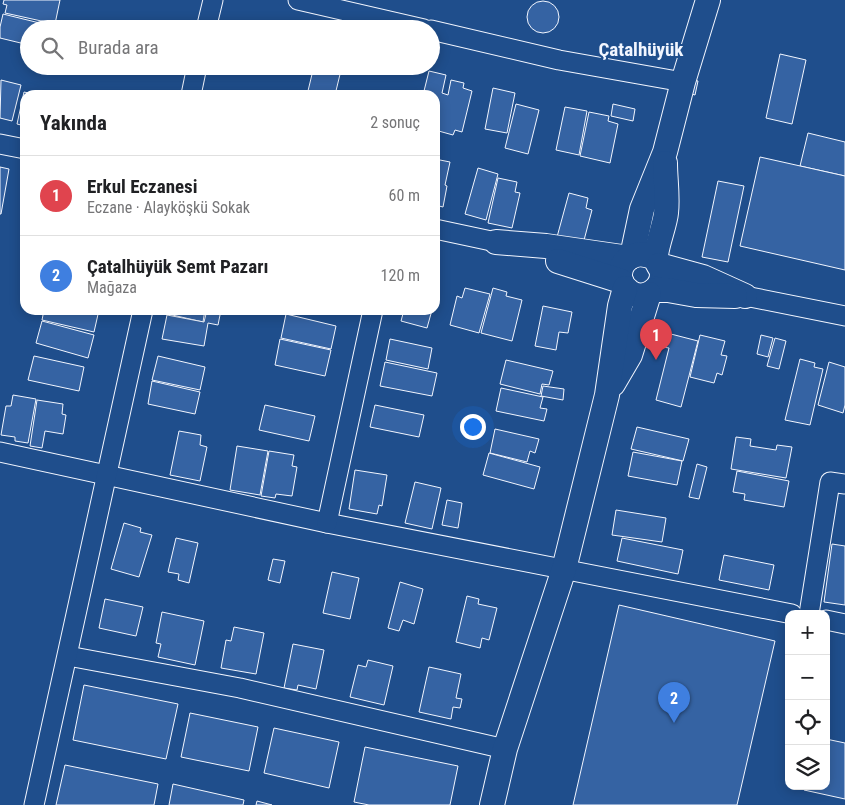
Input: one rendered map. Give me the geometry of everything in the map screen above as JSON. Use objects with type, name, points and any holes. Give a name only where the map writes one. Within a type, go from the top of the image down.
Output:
[{"type":"street","points":[[208,20],[213,0]]},
{"type":"street","points":[[298,0],[385,20]]},
{"type":"street","points":[[492,805],[505,750],[564,569],[607,395],[623,284],[621,268],[630,257],[642,209],[665,152],[683,82],[708,0]]},
{"type":"street","points":[[440,32],[559,60],[683,82]]},
{"type":"street","points":[[192,90],[196,75]]},
{"type":"street","points":[[0,144],[20,148]]},
{"type":"street","points":[[607,395],[630,354],[652,292],[659,285],[661,278],[662,271],[658,262],[666,213],[665,152]]},
{"type":"street","points":[[440,230],[496,242],[581,267],[623,284],[636,295],[668,290],[696,295],[745,296],[845,316]]},
{"type":"street","points":[[496,242],[546,246],[630,257],[643,254],[658,262],[703,277],[745,296]]},
{"type":"street","points":[[34,805],[142,315]]},
{"type":"street","points":[[327,523],[372,315]]},
{"type":"street","points":[[0,452],[327,523],[785,613]]},
{"type":"street","points":[[810,610],[830,482],[845,484]]},
{"type":"street","points":[[830,621],[845,624]]},
{"type":"street","points":[[68,656],[240,688],[505,750]]},
{"type":"building","points":[[4,0],[60,0],[56,20],[37,20],[5,13],[7,5],[3,4]]},
{"type":"building","points":[[543,1],[555,5],[559,17],[555,29],[543,33],[531,29],[527,17],[531,5]]},
{"type":"building","points":[[3,14],[27,20],[20,20],[20,43],[0,38]]},
{"type":"building","points":[[780,54],[806,60],[792,124],[766,118]]},
{"type":"building","points":[[440,74],[446,75],[442,93],[448,95],[451,80],[464,83],[463,88],[472,91],[462,132],[455,130],[453,135],[440,131],[440,90],[424,90],[428,75]]},
{"type":"building","points":[[312,75],[340,75],[336,90],[308,90]]},
{"type":"building","points":[[685,78],[698,81],[695,95],[681,91]]},
{"type":"building","points":[[1,80],[21,85],[12,121],[0,118]]},
{"type":"building","points":[[493,88],[515,93],[507,133],[485,129]]},
{"type":"building","points":[[516,104],[539,110],[528,154],[505,148]]},
{"type":"building","points":[[613,104],[635,109],[633,121],[611,116]]},
{"type":"building","points":[[565,107],[587,111],[579,155],[556,150]]},
{"type":"building","points":[[20,110],[20,125],[17,124]]},
{"type":"building","points":[[589,112],[609,116],[608,121],[618,124],[610,163],[580,156]]},
{"type":"building","points":[[808,133],[845,142],[845,176],[800,166]]},
{"type":"building","points":[[760,157],[845,176],[845,270],[740,246]]},
{"type":"building","points":[[440,160],[450,162],[443,207],[440,206]]},
{"type":"building","points":[[0,167],[9,169],[1,214],[0,214]]},
{"type":"building","points":[[478,168],[498,174],[486,220],[465,214]]},
{"type":"building","points":[[498,178],[517,182],[515,192],[520,193],[512,228],[488,223]]},
{"type":"building","points":[[718,181],[744,186],[728,262],[702,257]]},
{"type":"building","points":[[569,193],[588,198],[586,208],[592,210],[583,244],[557,237]]},
{"type":"building","points":[[465,288],[490,294],[479,333],[450,325],[457,296],[462,298]]},
{"type":"building","points":[[493,288],[507,292],[506,296],[522,300],[512,341],[481,333]]},
{"type":"building","points":[[543,306],[572,312],[568,333],[559,332],[556,350],[535,346]]},
{"type":"building","points":[[43,315],[98,315],[94,332],[42,320]]},
{"type":"building","points":[[167,315],[204,322],[206,315],[220,315],[218,325],[208,323],[204,346],[162,339]]},
{"type":"building","points":[[172,315],[204,315],[203,322]]},
{"type":"building","points":[[286,315],[336,326],[331,349],[281,338]]},
{"type":"building","points":[[403,315],[431,315],[427,328],[401,321]]},
{"type":"building","points":[[42,321],[94,335],[88,358],[36,343]]},
{"type":"building","points":[[667,333],[698,341],[681,407],[656,400],[669,348],[663,347]]},
{"type":"building","points":[[700,335],[725,341],[721,355],[727,356],[722,375],[717,373],[714,383],[690,377]]},
{"type":"building","points":[[761,335],[773,338],[768,357],[757,354]]},
{"type":"building","points":[[775,338],[786,341],[779,369],[767,366]]},
{"type":"building","points":[[280,339],[331,350],[325,376],[275,365]]},
{"type":"building","points":[[390,339],[432,348],[428,369],[386,360]]},
{"type":"building","points":[[34,356],[84,367],[79,391],[28,380]]},
{"type":"building","points":[[158,356],[205,367],[200,390],[152,380]]},
{"type":"building","points":[[800,359],[815,363],[814,367],[823,369],[810,425],[785,420]]},
{"type":"building","points":[[506,360],[553,371],[549,385],[542,384],[540,394],[500,384]]},
{"type":"building","points":[[385,362],[437,373],[432,396],[380,386]]},
{"type":"building","points":[[829,362],[845,367],[845,405],[843,413],[818,405]]},
{"type":"building","points":[[152,381],[200,392],[195,414],[148,404]]},
{"type":"building","points":[[543,386],[564,389],[563,400],[541,396]]},
{"type":"building","points":[[501,388],[543,397],[540,408],[547,409],[544,421],[496,411]]},
{"type":"building","points":[[13,395],[36,399],[28,443],[15,441],[15,437],[1,435],[6,406],[11,406]]},
{"type":"building","points":[[37,400],[63,404],[62,414],[66,415],[63,434],[45,431],[42,448],[30,446]]},
{"type":"building","points":[[265,405],[315,416],[309,441],[259,430]]},
{"type":"building","points":[[375,405],[424,415],[419,437],[370,427]]},
{"type":"building","points":[[637,427],[689,439],[683,461],[631,449]]},
{"type":"building","points":[[495,429],[539,439],[535,453],[530,451],[527,462],[490,453]]},
{"type":"building","points":[[179,431],[201,435],[200,445],[207,447],[200,481],[170,475]]},
{"type":"building","points":[[736,437],[751,439],[750,446],[776,450],[777,445],[792,447],[786,478],[731,469]]},
{"type":"building","points":[[237,446],[268,451],[260,495],[230,490]]},
{"type":"building","points":[[269,451],[294,455],[292,466],[297,467],[292,496],[276,494],[275,498],[261,496]]},
{"type":"building","points":[[633,452],[682,461],[677,485],[628,476]]},
{"type":"building","points":[[489,453],[540,467],[534,489],[483,475]]},
{"type":"building","points":[[697,464],[707,467],[699,499],[689,497]]},
{"type":"building","points":[[355,470],[387,475],[382,506],[379,505],[377,514],[349,509]]},
{"type":"building","points":[[737,471],[789,481],[784,507],[744,500],[745,494],[733,492]]},
{"type":"building","points":[[415,482],[441,488],[432,529],[405,523]]},
{"type":"building","points":[[447,500],[462,503],[458,528],[442,525]]},
{"type":"building","points":[[616,510],[666,518],[662,542],[612,535]]},
{"type":"building","points":[[124,523],[141,528],[140,532],[152,535],[139,577],[111,569]]},
{"type":"building","points":[[176,538],[198,543],[189,583],[178,580],[179,574],[168,572]]},
{"type":"building","points":[[622,538],[683,550],[678,574],[617,561]]},
{"type":"building","points":[[832,544],[845,546],[845,605],[824,602]]},
{"type":"building","points":[[724,555],[774,565],[769,590],[719,580]]},
{"type":"building","points":[[273,559],[285,561],[280,583],[268,580]]},
{"type":"building","points":[[332,572],[359,578],[350,619],[323,613]]},
{"type":"building","points":[[400,582],[423,589],[414,624],[403,620],[399,631],[388,628]]},
{"type":"building","points":[[467,596],[479,599],[478,604],[497,608],[489,640],[482,638],[480,648],[456,642]]},
{"type":"building","points":[[105,599],[143,607],[136,636],[99,628]]},
{"type":"building","points":[[619,605],[775,641],[737,805],[573,805]]},
{"type":"building","points":[[162,612],[204,621],[195,665],[158,657],[161,644],[156,643]]},
{"type":"building","points":[[234,627],[264,633],[256,674],[221,668],[226,640],[231,641]]},
{"type":"building","points":[[293,644],[324,650],[316,689],[298,685],[297,690],[284,688]]},
{"type":"building","points":[[368,660],[393,666],[384,705],[350,697],[358,665],[366,667]]},
{"type":"building","points":[[429,667],[461,674],[456,698],[462,699],[460,708],[453,707],[451,719],[419,712]]},
{"type":"building","points":[[84,685],[178,704],[166,759],[73,740]]},
{"type":"building","points":[[190,713],[258,727],[249,771],[181,757]]},
{"type":"building","points":[[274,728],[339,742],[329,788],[264,773]]},
{"type":"building","points":[[830,740],[845,743],[845,799],[804,790],[830,790]]},
{"type":"building","points":[[365,747],[458,766],[450,805],[369,805],[354,802]]},
{"type":"building","points":[[65,765],[158,784],[154,805],[56,805]]},
{"type":"building","points":[[173,784],[244,800],[243,805],[169,805]]},
{"type":"building","points":[[257,801],[272,805],[256,805]]},
{"type":"place","name":"Erkul Eczanesi","points":[[656,360]]},
{"type":"place","name":"Çatalhüyük Semt Pazarı","points":[[674,723]]},
{"type":"district","name":"Çatalhüyük","points":[[641,49]]}]
